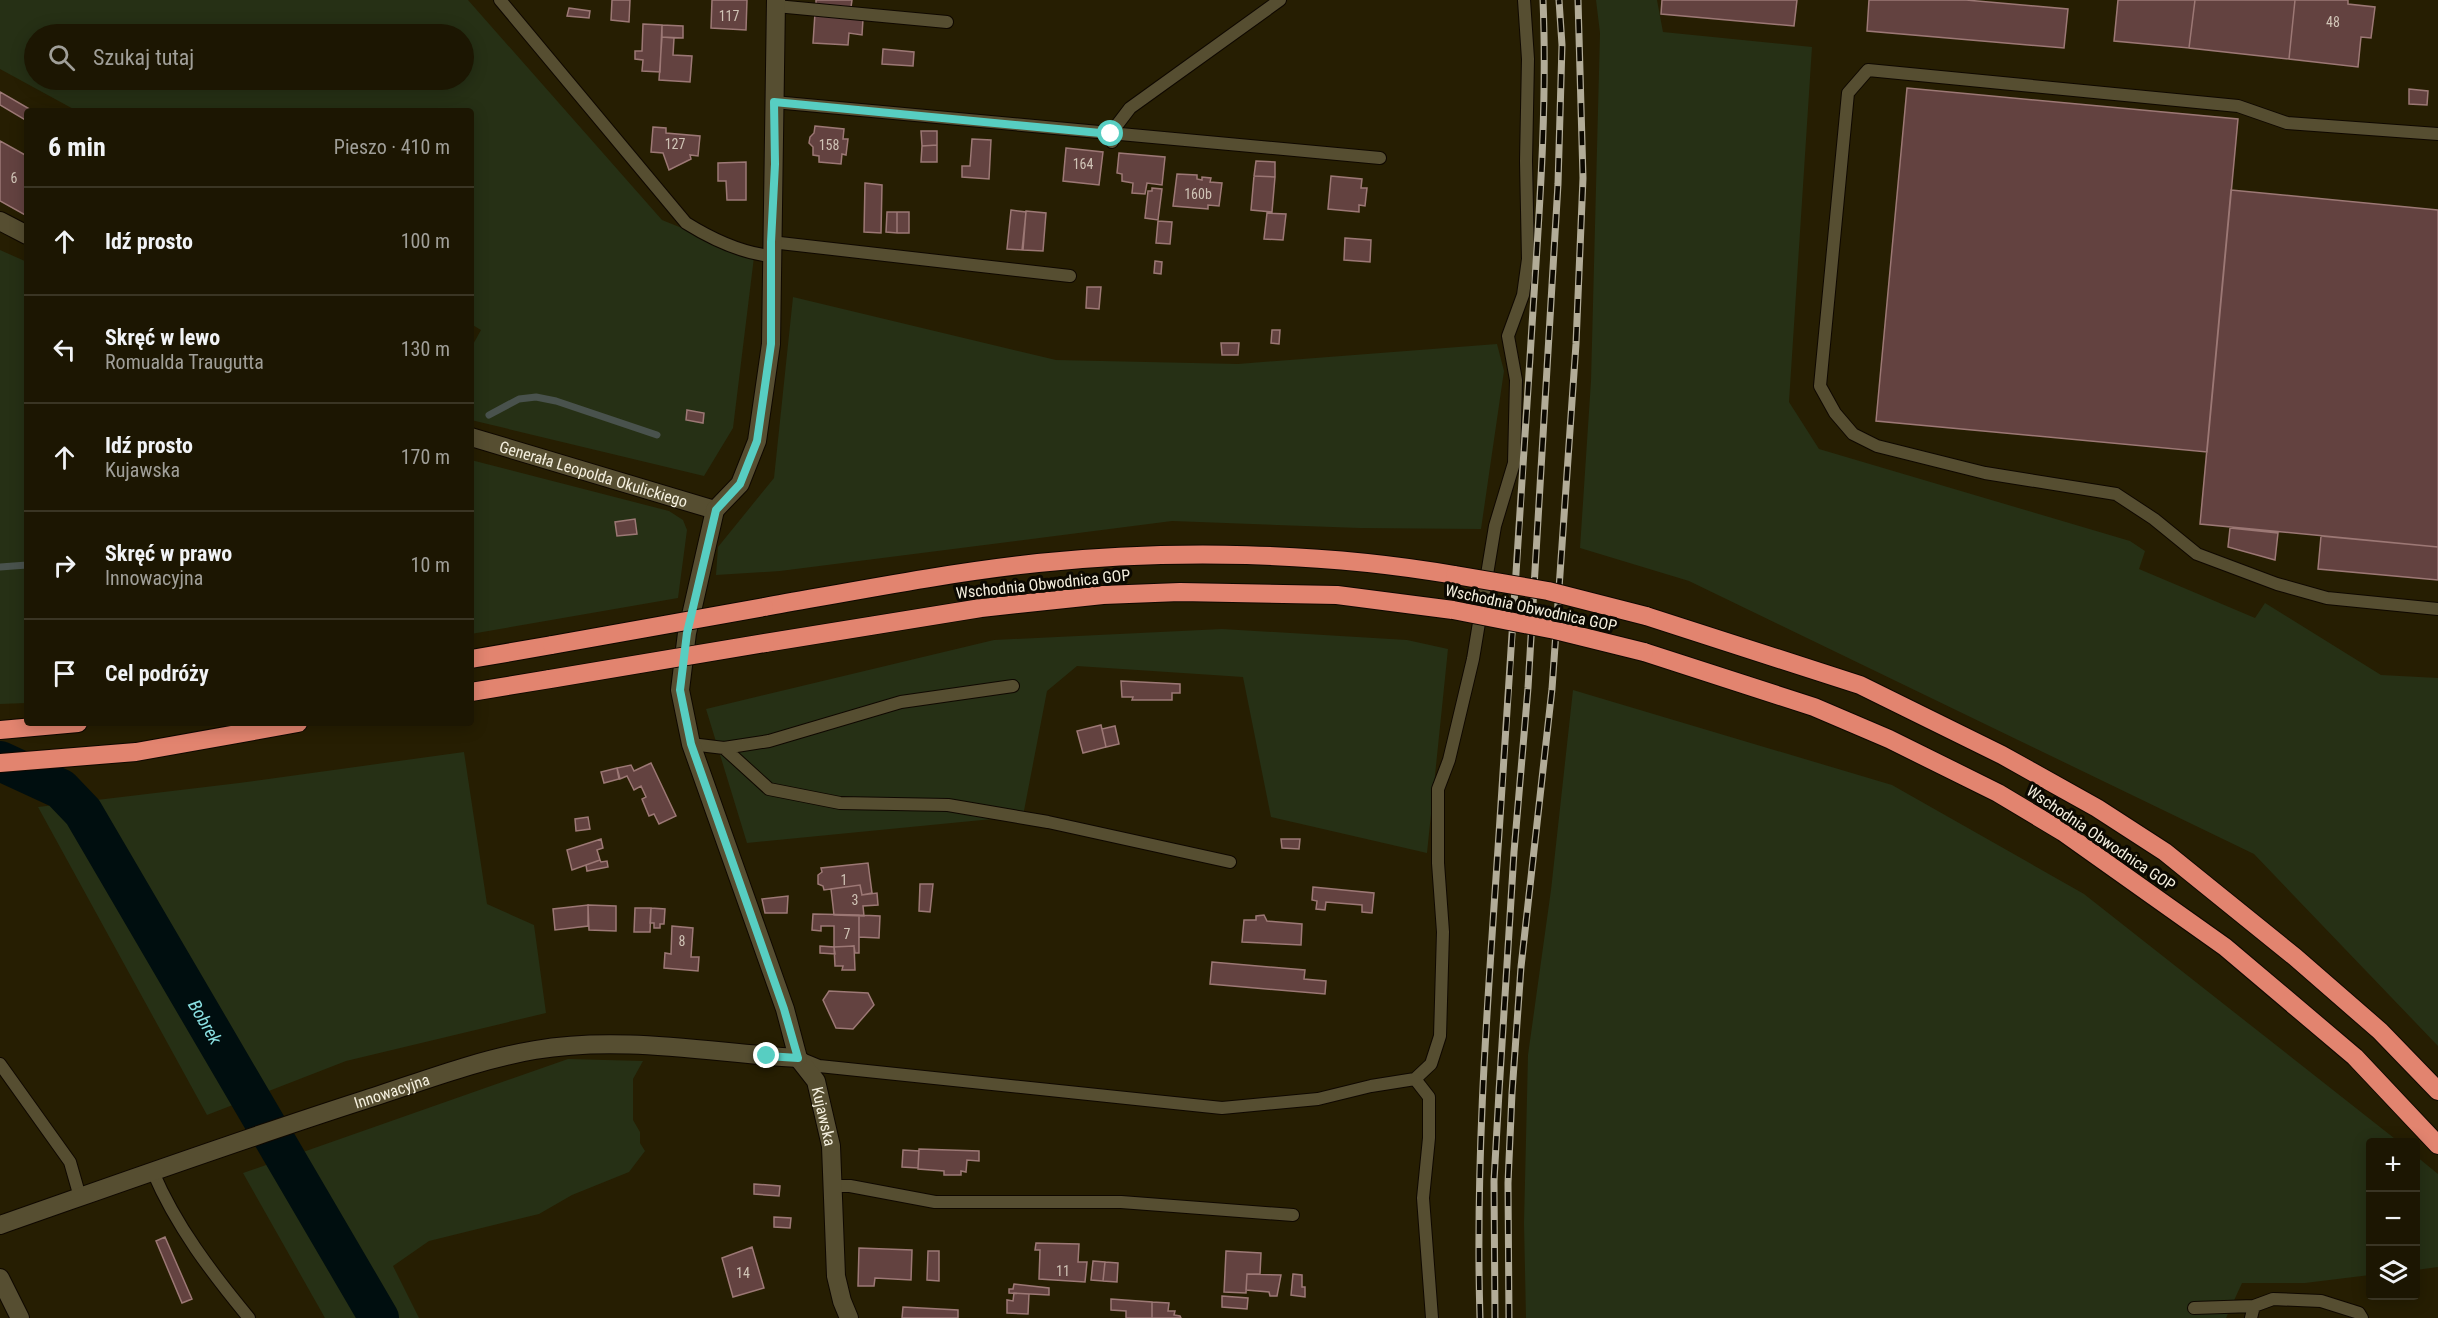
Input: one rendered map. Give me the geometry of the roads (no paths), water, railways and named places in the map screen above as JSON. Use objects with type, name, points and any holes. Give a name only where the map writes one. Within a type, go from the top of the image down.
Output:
[{"type":"highway","name":"Wschodnia Obwodnica GOP","points":[[474,658],[957,573],[1040,563],[1192,555],[1346,560],[1402,566],[1548,591],[1646,616],[1860,685],[1992,750],[2097,808],[2165,852],[2295,957],[2380,1031],[2438,1091]]},
{"type":"highway","name":"Wschodnia Obwodnica GOP","points":[[474,692],[981,608],[1103,595],[1180,592],[1337,595],[1453,610],[1554,630],[1644,652],[1814,707],[1889,739],[1998,793],[2063,832],[2234,955],[2355,1057],[2438,1145]]},
{"type":"highway","points":[[0,730],[48,726]]},
{"type":"highway","points":[[0,763],[136,752],[281,726]]},
{"type":"street","points":[[716,510],[740,484],[757,441],[771,344],[776,3]]},
{"type":"street","points":[[0,221],[24,233]]},
{"type":"street","name":"Generała Leopolda Okulickiego","points":[[474,438],[716,510]]},
{"type":"street","name":"Kujawska","points":[[716,510],[685,643],[680,690],[691,744],[784,1009],[798,1058],[816,1081],[831,1146],[836,1276],[849,1318]]},
{"type":"street","name":"Innowacyjna","points":[[0,1225],[310,1117],[471,1066],[535,1050],[588,1044],[798,1058]]},
{"type":"street","points":[[0,1278],[20,1318]]},
{"type":"lane","points":[[500,0],[686,223],[702,234],[759,255],[771,249],[1070,276]]},
{"type":"lane","points":[[1111,138],[1130,108],[1280,0]]},
{"type":"lane","points":[[798,1058],[819,1066],[1222,1108],[1318,1099],[1371,1086],[1415,1079],[1431,1064],[1440,1036],[1443,932],[1438,863],[1438,789],[1449,760],[1473,659],[1495,526],[1514,463],[1516,380],[1508,336],[1523,295],[1528,259],[1526,161],[1528,59],[1524,0]]},
{"type":"lane","points":[[776,3],[947,22]]},
{"type":"lane","points":[[2438,134],[2288,123],[2238,106],[1868,70],[1848,93],[1820,386],[1835,413],[1853,434],[1877,446],[1985,473],[2116,494],[2154,519],[2197,554],[2277,584],[2327,598],[2438,609]]},
{"type":"lane","points":[[774,102],[1111,138],[1380,158]]},
{"type":"lane","points":[[691,744],[724,748],[768,741],[901,702],[1013,686]]},
{"type":"lane","points":[[724,748],[769,789],[840,803],[948,805],[1048,822],[1230,862]]},
{"type":"lane","points":[[0,1064],[70,1162],[80,1197]]},
{"type":"lane","points":[[1415,1079],[1429,1097],[1429,1138],[1423,1198],[1432,1318]]},
{"type":"lane","points":[[153,1172],[179,1226],[249,1318]]},
{"type":"lane","points":[[832,1186],[850,1186],[935,1202],[1121,1202],[1293,1215]]},
{"type":"lane","points":[[2194,1308],[2252,1312],[2273,1299],[2321,1301],[2359,1313],[2362,1318]]},
{"type":"waterway","points":[[489,415],[519,399],[536,397],[556,401],[657,435]]},
{"type":"waterway","points":[[0,567],[24,565]]},
{"type":"waterway","name":"Bobrek","points":[[0,761],[61,789],[83,812],[379,1318]]},
{"type":"railway","points":[[1480,1318],[1479,1197],[1483,1076],[1541,179],[1544,89],[1543,0]]},
{"type":"railway","points":[[1495,1318],[1494,1181],[1514,852],[1528,688],[1558,184],[1562,45],[1559,0]]},
{"type":"railway","points":[[1509,1318],[1508,1183],[1512,1093],[1521,967],[1552,689],[1576,344],[1583,178],[1578,0]]}]
